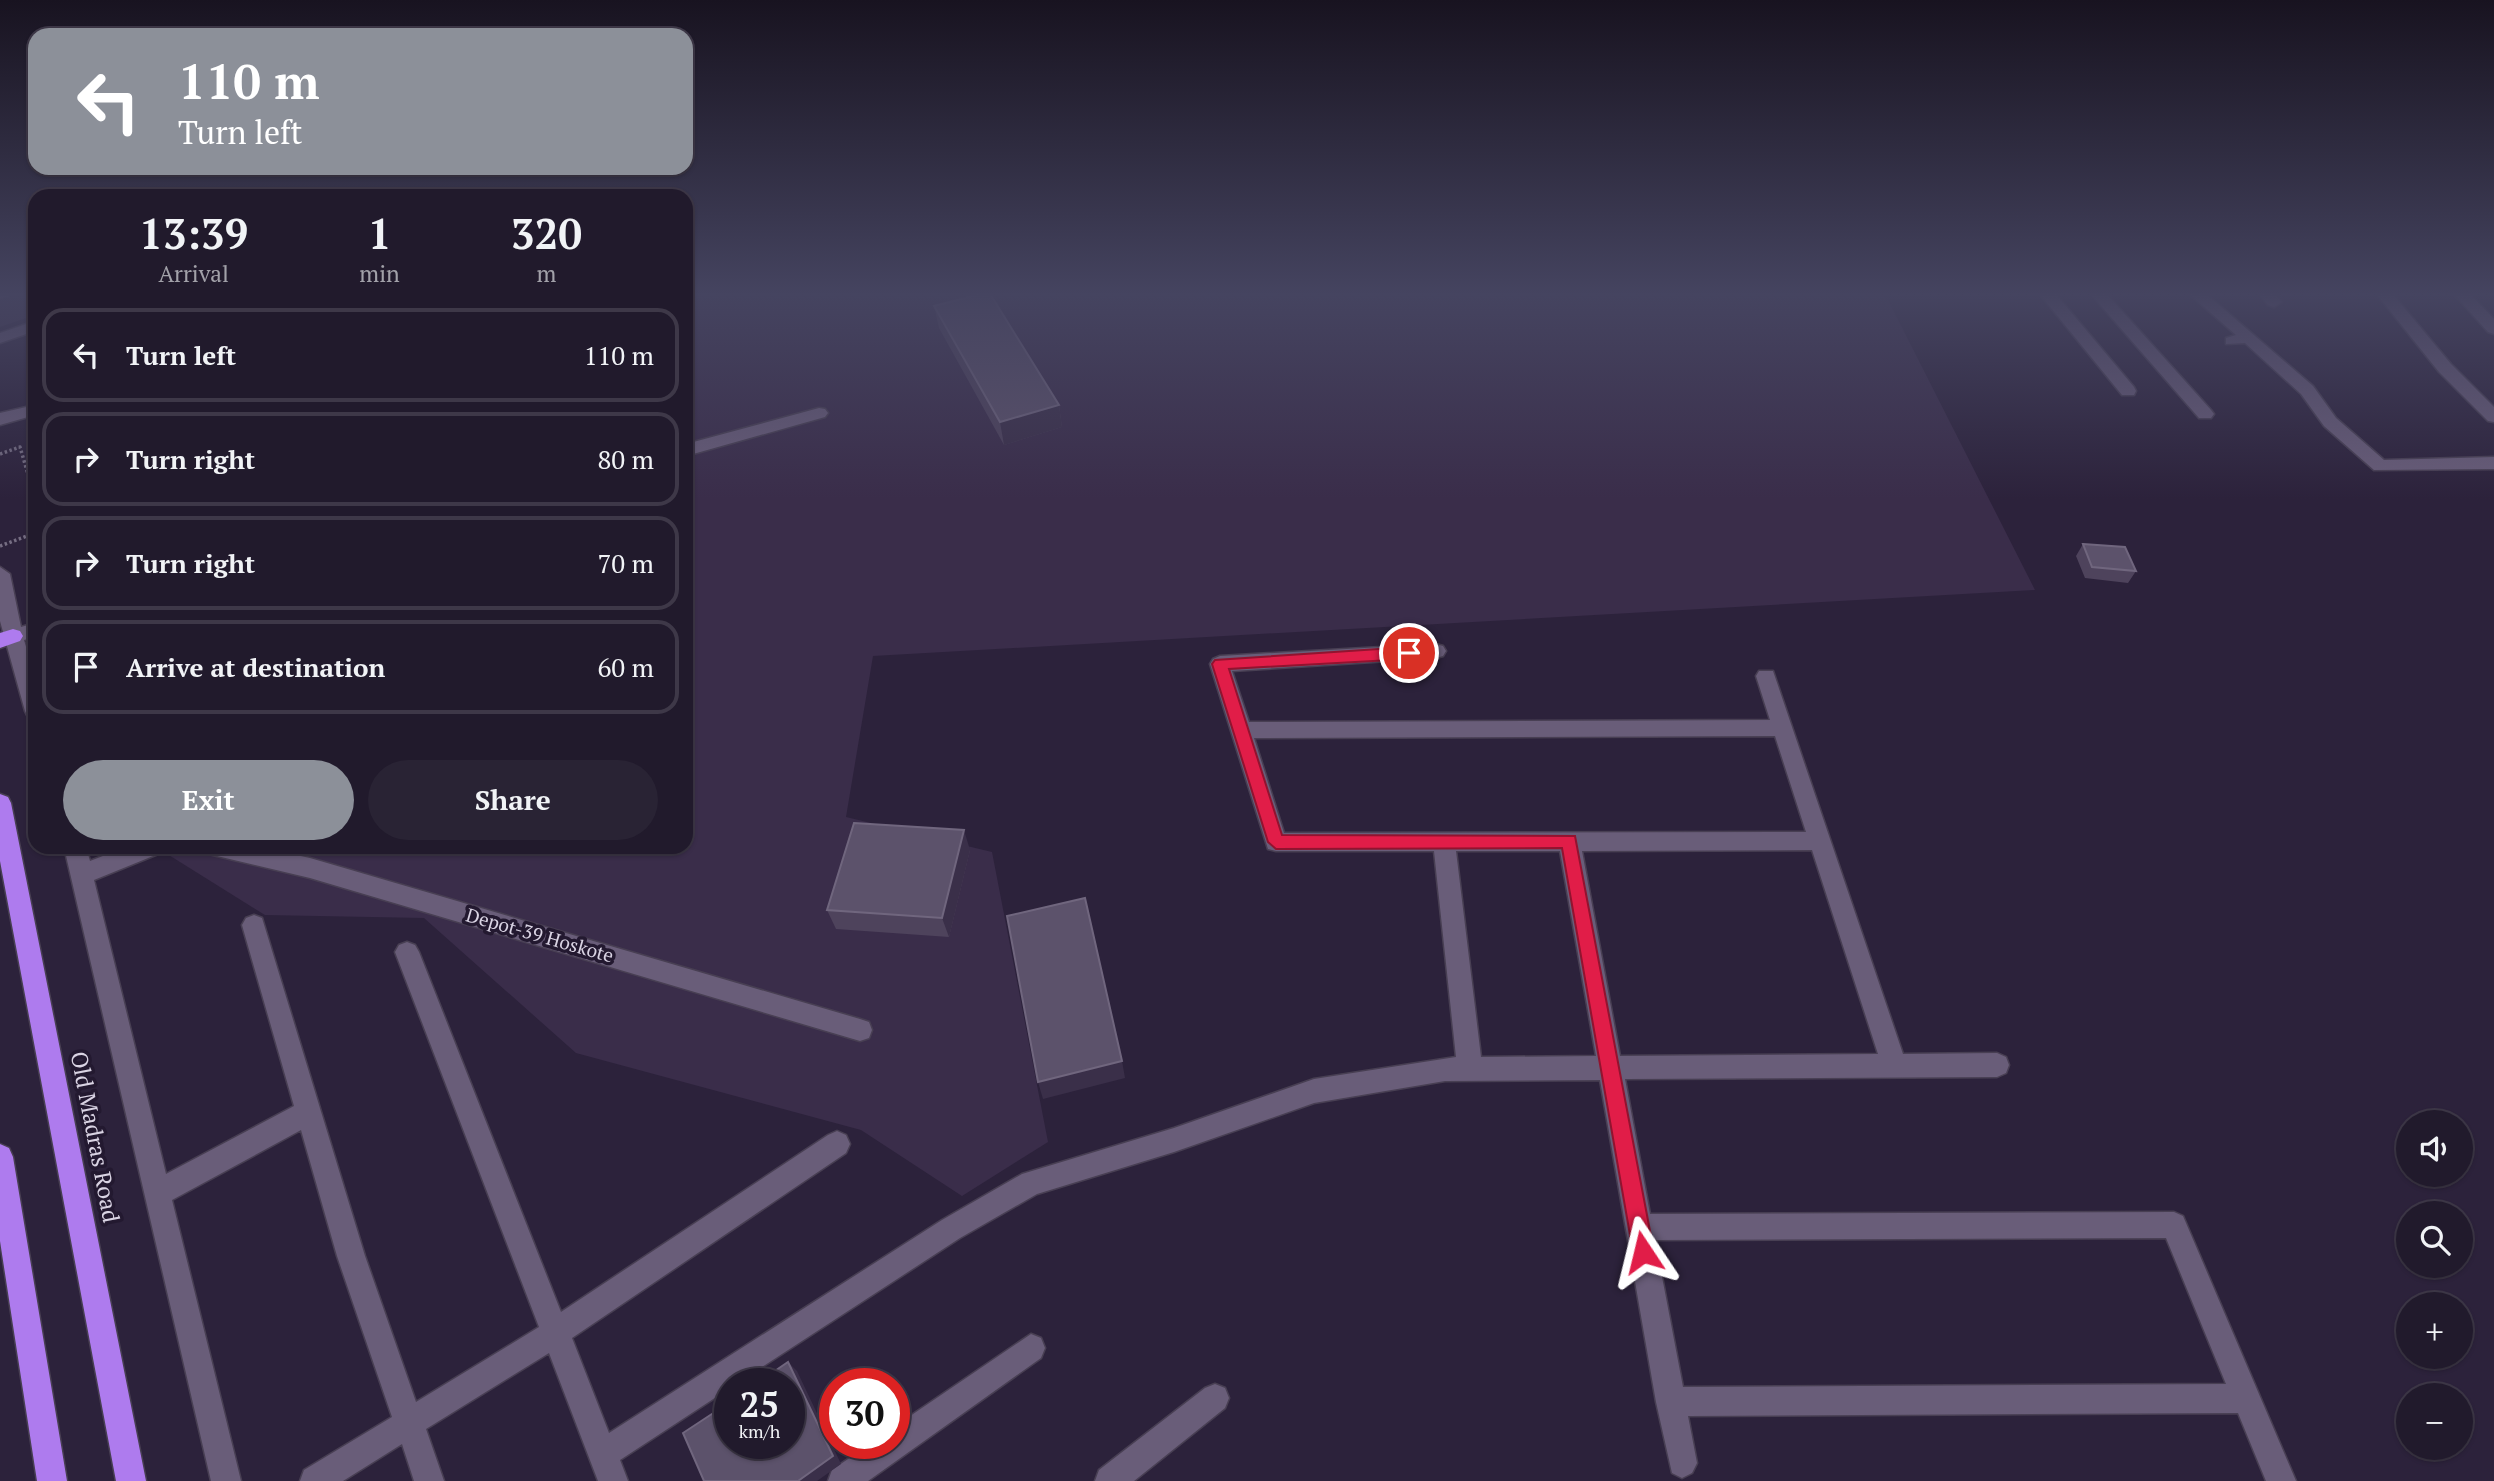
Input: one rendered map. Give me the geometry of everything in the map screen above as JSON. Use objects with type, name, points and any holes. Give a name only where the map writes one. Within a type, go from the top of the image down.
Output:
[{"type":"highway","name":"Old Madras Road","points":[[0,803],[131,1481]]},
{"type":"highway","points":[[0,1157],[52,1481]]},
{"type":"street","points":[[2103,361],[2128,391]]},
{"type":"street","points":[[2158,361],[2205,414]]},
{"type":"street","points":[[2269,361],[2307,390],[2330,422],[2380,466],[2494,463]]},
{"type":"street","points":[[2439,361],[2494,417]]},
{"type":"street","points":[[0,419],[28,412]]},
{"type":"street","points":[[693,448],[819,413]]},
{"type":"street","points":[[0,574],[7,638],[28,692]]},
{"type":"street","points":[[7,638],[28,632]]},
{"type":"street","points":[[1436,651],[1220,664],[1276,842],[1820,841]]},
{"type":"street","points":[[1766,676],[1894,1066]]},
{"type":"street","points":[[1241,730],[1783,728]]},
{"type":"street","points":[[1569,841],[1682,1463]]},
{"type":"street","points":[[1444,842],[1470,1068]]},
{"type":"street","points":[[77,854],[226,1481]]},
{"type":"street","points":[[83,874],[133,854]]},
{"type":"street","name":"Depot-39 Hoskote","points":[[248,854],[310,868],[860,1030]]},
{"type":"street","points":[[254,925],[351,1256],[429,1481]]},
{"type":"street","points":[[407,952],[608,1468],[951,1229],[1031,1183],[1174,1140],[1314,1091],[1445,1069],[1470,1068],[1997,1065]]},
{"type":"street","points":[[159,1193],[309,1112]]},
{"type":"street","points":[[315,1481],[555,1333],[837,1144]]},
{"type":"street","points":[[1639,1227],[2174,1225],[2281,1481]]},
{"type":"street","points":[[843,1481],[1031,1348]]},
{"type":"street","points":[[1110,1481],[1215,1398]]},
{"type":"street","points":[[1670,1402],[2246,1398]]},
{"type":"path","points":[[0,454],[20,447],[28,474]]},
{"type":"path","points":[[0,546],[28,536]]},
{"type":"shaded area","points":[[693,361],[1919,361],[2035,590],[873,656],[846,817],[992,852],[1048,1142],[962,1196],[861,1130],[576,1053],[424,918],[265,915],[167,854],[693,854]]},
{"type":"building","points":[[965,361],[1032,361],[1059,405],[1000,422]]},
{"type":"building","points":[[2083,544],[2125,547],[2136,571],[2092,567]]},
{"type":"building","points":[[854,823],[964,830],[942,918],[827,910]]},
{"type":"building","points":[[1085,898],[1122,1061],[1038,1082],[1007,916]]},
{"type":"building","points":[[788,1362],[791,1368],[779,1368]]},
{"type":"building","points":[[805,1398],[819,1427],[819,1459],[829,1459],[798,1481],[704,1481],[683,1433],[714,1413],[714,1459],[805,1459]]},
{"type":"route","points":[[1409,653],[1220,664],[1276,842],[1569,841],[1643,1252]]}]
